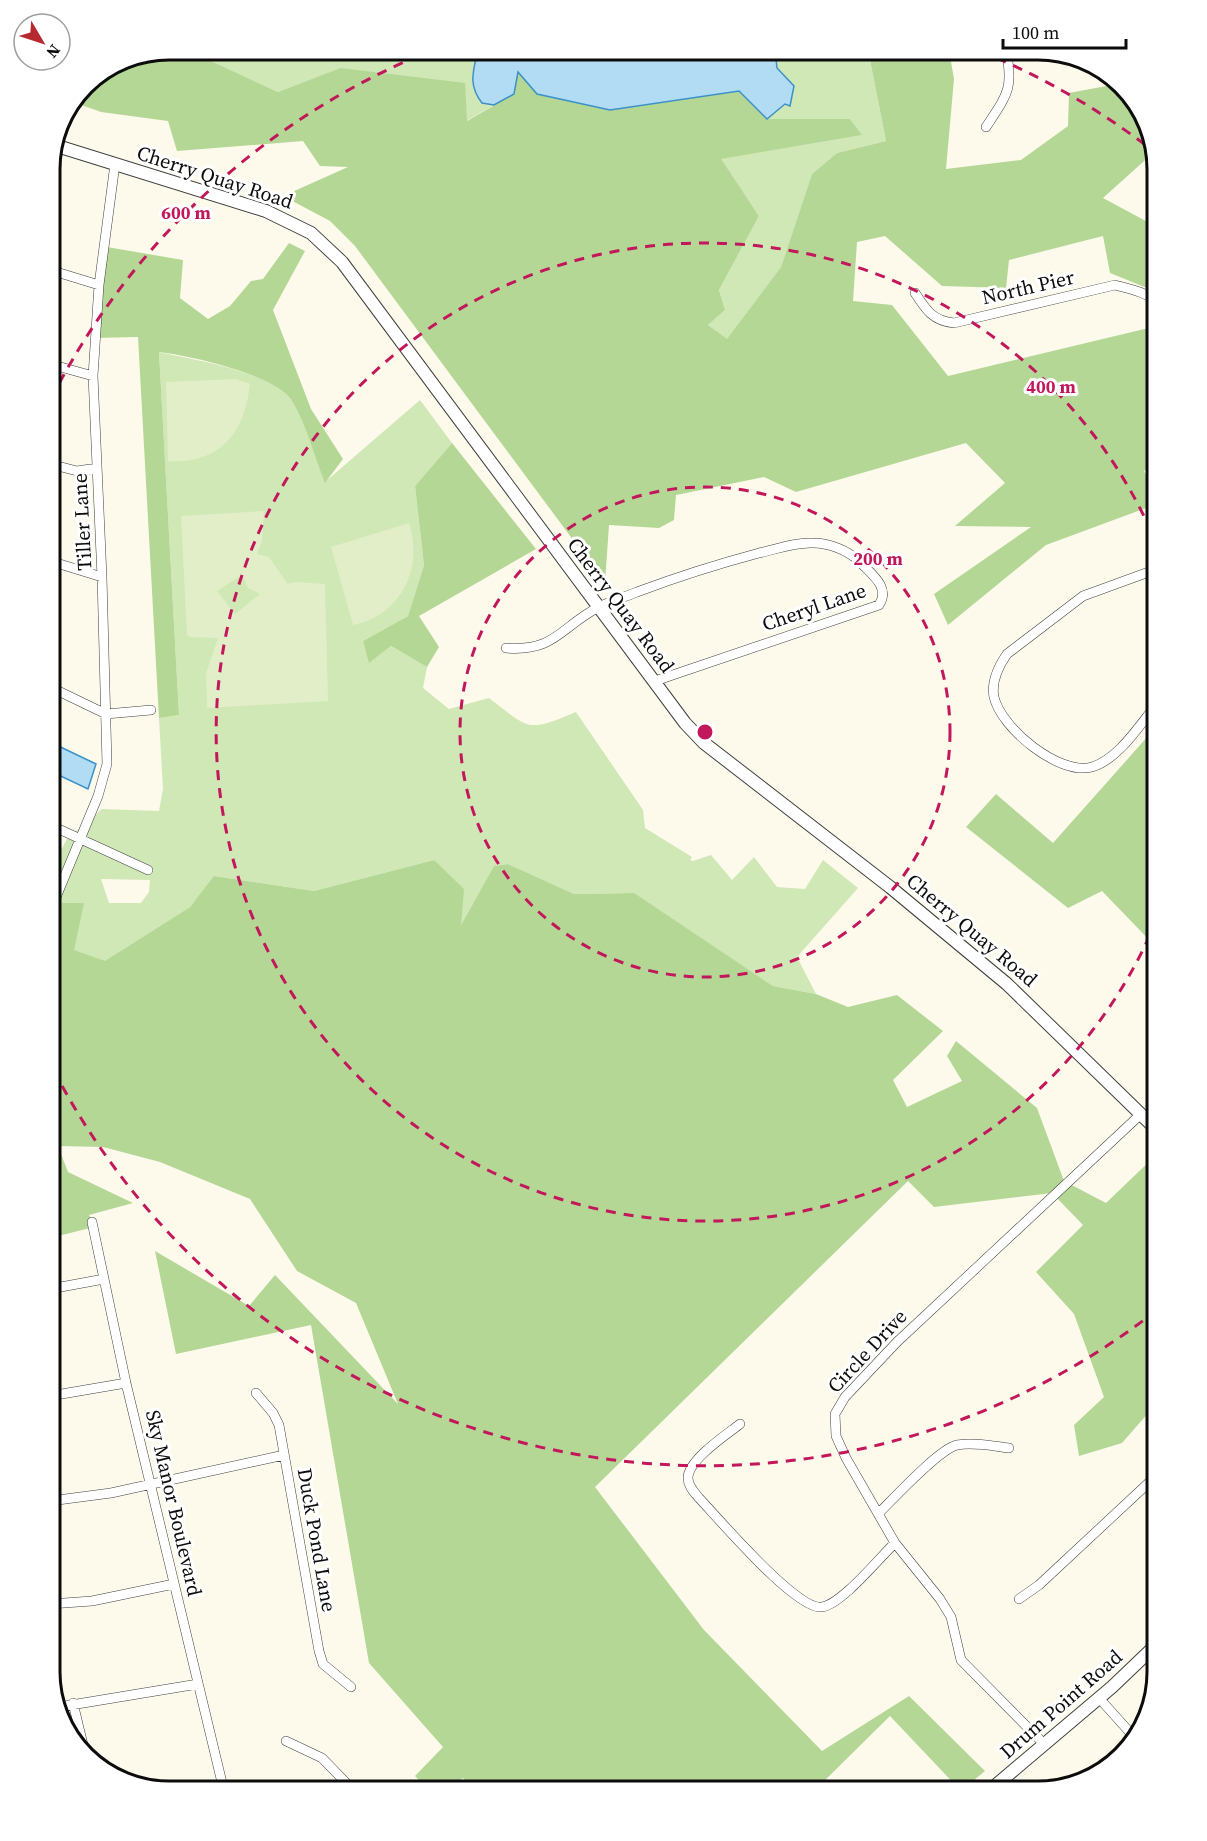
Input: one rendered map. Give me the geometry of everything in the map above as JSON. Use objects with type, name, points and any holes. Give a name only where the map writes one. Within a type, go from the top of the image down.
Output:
[{"type":"street","points":[[986,127],[1007,94],[1011,75],[1008,60]]},
{"type":"street","name":"Cherry Quay Road","points":[[62,147],[266,211],[296,224],[324,243],[363,288],[685,723],[704,743],[890,887],[1007,984],[1147,1120]]},
{"type":"street","name":"Tiller Lane","points":[[60,887],[98,796],[107,764],[93,376],[99,285],[115,164]]},
{"type":"street","points":[[60,273],[99,285]]},
{"type":"street","name":"North Pier","points":[[915,293],[928,313],[942,322],[954,323],[1115,285],[1147,296]]},
{"type":"street","points":[[60,367],[93,376]]},
{"type":"street","points":[[60,467],[76,471],[97,468]]},
{"type":"street","name":"Cheryl Lane","points":[[598,607],[721,564],[792,545],[813,543],[830,545],[855,558],[879,581],[883,590],[884,598],[879,606],[655,681]]},
{"type":"street","points":[[60,564],[102,577]]},
{"type":"street","points":[[1147,573],[1083,596],[1064,609],[1007,654],[1001,662],[993,685],[999,712],[1007,723],[1048,758],[1075,768],[1091,767],[1106,761],[1147,716]]},
{"type":"street","points":[[506,648],[527,650],[551,641],[598,607]]},
{"type":"street","points":[[60,692],[106,714],[151,710]]},
{"type":"street","points":[[60,829],[147,870]]},
{"type":"street","name":"Circle Drive","points":[[1045,1745],[961,1660],[951,1617],[940,1599],[895,1543],[836,1436],[835,1414],[845,1397],[897,1342],[1141,1114]]},
{"type":"street","name":"Sky Manor Boulevard","points":[[92,1222],[126,1383],[222,1781]]},
{"type":"street","points":[[60,1287],[104,1279]]},
{"type":"street","points":[[60,1394],[126,1383]]},
{"type":"street","name":"Duck Pond Lane","points":[[256,1393],[273,1413],[284,1455],[323,1664],[351,1687]]},
{"type":"street","points":[[740,1424],[713,1444],[693,1464],[688,1474],[688,1481],[699,1498],[790,1592],[811,1606],[822,1607],[836,1601],[895,1543]]},
{"type":"street","points":[[879,1513],[938,1456],[955,1445],[977,1444],[1009,1448]]},
{"type":"street","points":[[60,1500],[111,1493],[284,1455]]},
{"type":"street","points":[[1019,1599],[1039,1585],[1147,1485]]},
{"type":"street","points":[[60,1603],[92,1601],[174,1584]]},
{"type":"street","name":"Drum Point Road","points":[[1001,1781],[1147,1654]]},
{"type":"street","points":[[65,1705],[198,1684]]},
{"type":"street","points":[[1099,1698],[1129,1731]]},
{"type":"street","points":[[73,1703],[81,1736]]},
{"type":"street","points":[[286,1741],[322,1758],[344,1781]]},
{"type":"green space","points":[[162,60],[209,60],[278,92],[340,68],[465,83],[467,121],[514,94],[518,71],[610,110],[739,91],[767,119],[850,119],[862,135],[721,159],[759,216],[719,290],[725,310],[708,325],[727,339],[781,267],[812,174],[837,153],[886,141],[870,60],[951,60],[954,79],[946,169],[1021,160],[1068,126],[1069,93],[1108,86],[1125,103],[1139,127],[1146,159],[1103,198],[1147,222],[1147,288],[1110,273],[1103,236],[1009,260],[1006,288],[942,286],[885,236],[857,242],[853,301],[892,305],[948,376],[1147,328],[1147,469],[1144,471],[1147,477],[1147,508],[1046,545],[948,625],[934,594],[1031,527],[955,526],[1005,483],[966,443],[796,492],[764,477],[676,495],[674,520],[659,528],[609,525],[605,583],[355,246],[330,221],[283,196],[348,167],[320,166],[303,141],[177,151],[168,121],[101,112],[81,105],[97,87],[121,71],[147,62]]},
{"type":"green space","points":[[209,60],[476,60],[472,76],[482,103],[494,105],[466,121],[340,68],[278,92]]},
{"type":"green space","points":[[776,60],[870,60],[886,141],[837,153],[812,174],[781,267],[727,340],[708,325],[725,310],[719,290],[759,216],[720,159],[861,135],[850,119],[767,119],[786,104],[790,106],[794,86],[777,68]]},
{"type":"green space","points":[[289,243],[305,251],[273,310],[311,409],[343,459],[325,483],[302,420],[292,401],[283,391],[231,368],[159,352],[179,715],[159,718],[138,337],[92,338],[101,246],[183,260],[180,298],[208,319],[230,306],[251,281],[263,279]]},
{"type":"green space","points":[[159,352],[250,374],[282,391],[292,401],[301,419],[325,482],[420,400],[452,443],[415,486],[424,565],[408,616],[363,641],[370,662],[391,646],[427,667],[423,688],[449,709],[489,698],[521,722],[537,725],[576,712],[643,810],[645,828],[692,857],[690,860],[711,855],[732,880],[754,857],[777,887],[805,889],[823,860],[858,888],[797,957],[816,994],[773,986],[631,893],[574,894],[508,864],[494,866],[460,927],[434,860],[314,891],[215,876],[190,907],[124,949],[60,1023],[60,852],[67,839],[102,809],[159,811],[163,789],[159,718],[179,715]],"holes":[[[101,879],[150,880],[149,892],[141,903],[109,903]]]},
{"type":"green space","points":[[236,379],[250,384],[242,417],[236,431],[227,442],[202,457],[186,461],[168,461],[166,382]]},
{"type":"green space","points":[[452,443],[536,549],[419,616],[439,647],[427,667],[391,646],[369,663],[363,641],[408,616],[424,565],[415,486]]},
{"type":"green space","points":[[264,511],[262,541],[257,554],[269,557],[287,583],[285,584],[297,582],[325,584],[328,701],[207,708],[206,673],[218,638],[187,635],[181,516]],"holes":[[[242,575],[248,588],[260,594],[235,614],[217,591]]]},
{"type":"green space","points":[[409,523],[413,540],[413,556],[411,572],[405,587],[384,611],[370,620],[353,625],[331,547]]},
{"type":"green space","points":[[1147,737],[1147,938],[1102,891],[1068,908],[966,827],[996,794],[1053,843]]},
{"type":"green space","points":[[434,860],[464,889],[461,925],[494,866],[508,864],[574,894],[634,893],[773,986],[816,994],[848,1007],[897,995],[943,1031],[893,1080],[907,1107],[962,1081],[947,1056],[956,1041],[1037,1108],[1064,1181],[1106,1203],[1147,1164],[1147,1414],[1122,1443],[1079,1456],[1074,1425],[1104,1397],[1074,1314],[1036,1272],[1083,1225],[1052,1193],[934,1207],[908,1181],[595,1487],[704,1630],[822,1751],[909,1696],[985,1771],[973,1781],[952,1781],[890,1716],[824,1781],[466,1781],[463,1778],[460,1781],[420,1781],[415,1776],[443,1747],[369,1663],[311,1325],[176,1354],[155,1251],[249,1306],[275,1275],[398,1404],[356,1303],[297,1271],[250,1199],[160,1162],[103,1147],[60,1146],[60,903],[84,903],[74,950],[105,961],[190,907],[214,876],[314,891]]},
{"type":"green space","points":[[60,1151],[68,1172],[133,1203],[89,1215],[92,1222],[90,1228],[60,1236]]},
{"type":"water","points":[[476,60],[776,60],[777,68],[794,86],[790,106],[785,104],[767,119],[739,91],[610,110],[537,94],[518,72],[514,94],[494,105],[482,103],[474,89]]},
{"type":"water","points":[[60,747],[96,764],[88,789],[60,776]]}]
